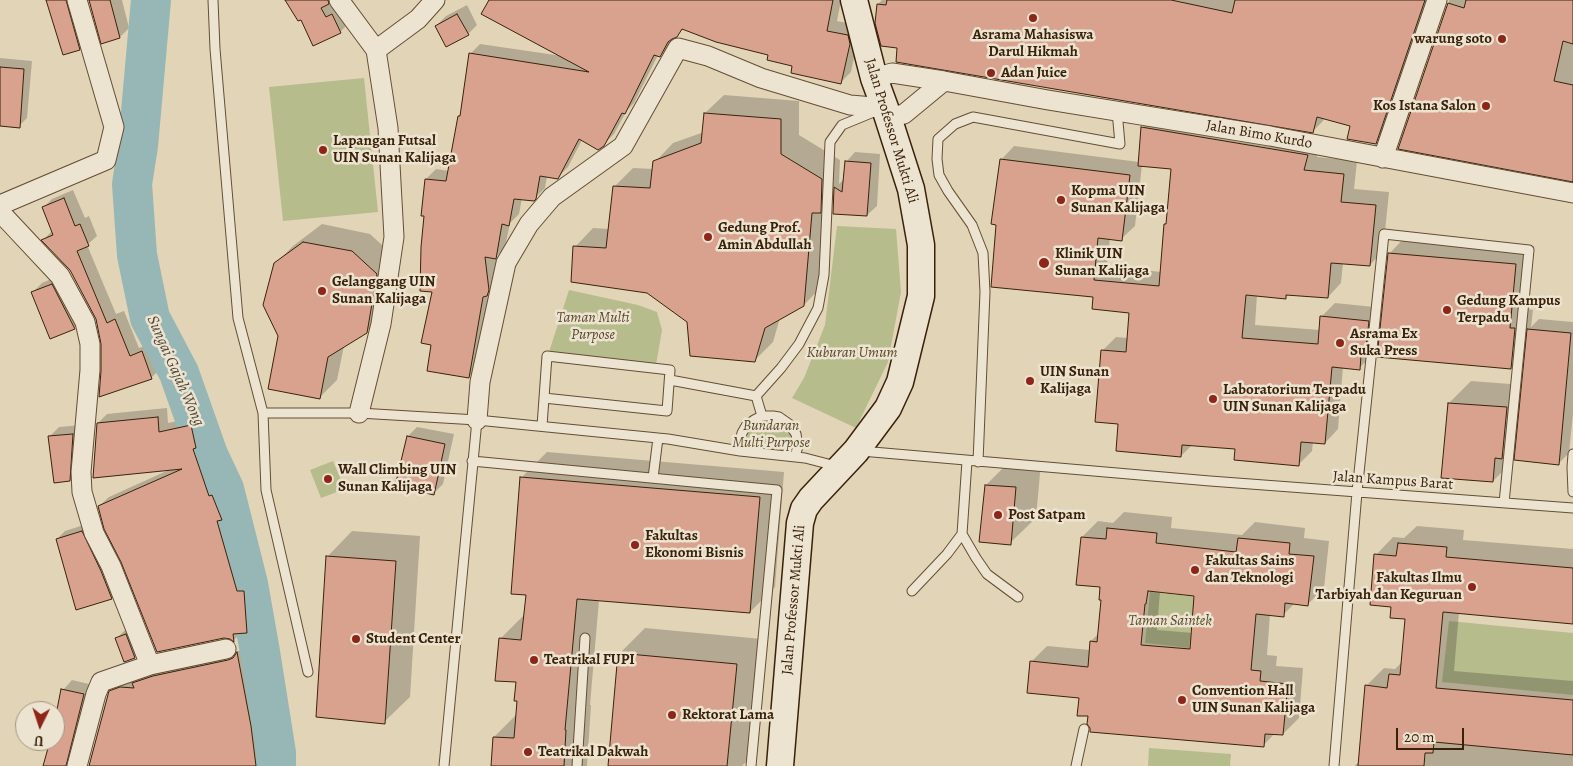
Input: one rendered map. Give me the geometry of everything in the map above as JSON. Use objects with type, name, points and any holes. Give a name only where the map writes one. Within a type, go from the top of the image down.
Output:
[{"type":"main road","name":"Jalan Professor Mukti Ali","points":[[780,766],[800,523],[804,510],[811,499],[848,459],[888,408],[900,382],[921,296],[921,246],[911,189],[874,78],[854,0]]},
{"type":"street","points":[[0,205],[106,160],[114,127],[77,0]]},
{"type":"street","points":[[339,0],[376,50],[388,128],[394,236],[381,324],[359,413]]},
{"type":"street","points":[[376,50],[418,19],[435,0]]},
{"type":"street","points":[[1383,158],[1437,0]]},
{"type":"street","points":[[477,420],[480,382],[506,263],[529,224],[552,197],[623,146],[678,48],[708,56],[762,78],[850,105],[886,113],[904,114],[944,81]]},
{"type":"street","name":"Jalan Bimo Kurdo","points":[[874,78],[892,73],[944,81],[1270,136],[1573,193]]},
{"type":"street","points":[[0,212],[60,276],[85,322],[90,344],[90,370],[81,472],[82,492],[94,533],[111,566],[150,665]]},
{"type":"street","points":[[77,766],[96,694],[101,682],[150,665],[226,649]]},
{"type":"lane","points":[[213,0],[216,58],[238,318],[263,413],[266,490],[308,672]]},
{"type":"lane","points":[[978,462],[985,292],[983,253],[972,225],[948,191],[940,175],[937,159],[938,139],[955,124],[973,117],[1120,144],[1117,111]]},
{"type":"lane","points":[[756,396],[799,344],[818,308],[824,276],[830,142],[842,125],[886,113]]},
{"type":"lane","points":[[1334,766],[1357,492],[1384,234],[1529,250],[1504,503]]},
{"type":"lane","points":[[542,426],[546,356],[670,370],[667,411],[544,398]]},
{"type":"lane","points":[[670,380],[756,396]]},
{"type":"lane","points":[[756,396],[762,416]]},
{"type":"lane","name":"Jalan Kampus Barat","points":[[263,413],[359,413],[477,420],[658,438],[740,451],[805,458],[967,461],[1573,508]]},
{"type":"lane","points":[[740,451],[742,433],[746,426],[754,420],[768,415],[779,417],[789,424],[796,434],[797,452],[795,457]]},
{"type":"lane","points":[[444,766],[477,420]]},
{"type":"lane","points":[[653,478],[658,438]]},
{"type":"lane","points":[[1573,454],[1573,492]]},
{"type":"lane","points":[[472,461],[777,490],[751,766]]},
{"type":"lane","points":[[912,591],[947,554],[962,534],[967,461]]},
{"type":"lane","points":[[962,534],[987,574],[1018,597]]},
{"type":"lane","points":[[577,766],[584,638]]},
{"type":"lane","points":[[1076,766],[1084,729]]},
{"type":"green space","name":"Lapangan Futsal UIN Sunan Kalijaga","points":[[364,78],[378,212],[283,221],[269,87]]},
{"type":"green space","name":"Kuburan Umum","points":[[837,226],[896,229],[901,292],[888,362],[856,428],[792,398],[804,378],[825,325]]},
{"type":"green space","name":"Taman Multi Purpose","points":[[569,290],[638,305],[657,312],[662,330],[656,365],[549,352]]},
{"type":"green space","name":"Bundaran Multi Purpose","points":[[773,416],[794,432],[794,455],[741,449],[747,426]]},
{"type":"green space","name":"Wall Climbing UIN Sunan Kalijaga","points":[[333,461],[345,489],[321,498],[310,470]]},
{"type":"green space","name":"Taman Saintek","points":[[1150,592],[1220,599],[1218,619],[1192,617],[1189,648],[1145,643]]},
{"type":"green space","points":[[1449,621],[1573,633],[1573,695],[1442,682]]},
{"type":"green space","points":[[1149,748],[1231,754],[1230,766],[1148,766]]},
{"type":"building","points":[[46,0],[66,0],[80,50],[63,55]]},
{"type":"building","points":[[89,0],[110,0],[120,38],[101,44]]},
{"type":"building","points":[[285,0],[328,0],[329,4],[321,8],[326,17],[332,14],[341,33],[313,46],[301,20],[298,21]]},
{"type":"building","points":[[489,0],[833,0],[827,31],[848,35],[850,44],[841,84],[791,73],[792,66],[767,60],[768,55],[716,42],[682,29],[677,37],[668,42],[660,57],[654,55],[625,114],[622,113],[604,146],[598,150],[579,139],[558,179],[540,176],[534,201],[514,199],[509,226],[502,224],[496,259],[485,257],[489,290],[487,296],[483,297],[469,378],[427,371],[431,345],[421,343],[432,292],[420,291],[424,216],[421,216],[425,179],[446,181],[458,116],[460,116],[469,53],[589,72],[481,14]]},
{"type":"building","points":[[887,0],[1171,0],[1232,13],[1235,0],[1425,0],[1376,144],[1347,139],[1350,126],[1317,117],[1313,133],[896,62],[897,48],[881,46],[875,23],[877,4],[886,5]]},
{"type":"building","points":[[1466,0],[1573,0],[1573,44],[1563,41],[1554,81],[1573,85],[1573,182],[1398,149],[1448,3],[1464,8]]},
{"type":"building","points":[[457,14],[469,35],[446,47],[435,26]]},
{"type":"building","points":[[0,67],[24,69],[20,128],[0,126]]},
{"type":"building","name":"Gedung Prof. Amin Abdullah","points":[[704,113],[781,119],[781,154],[822,179],[821,213],[812,213],[804,306],[765,328],[755,362],[690,356],[687,322],[647,293],[571,282],[573,246],[606,248],[613,186],[650,188],[653,161],[701,143]]},
{"type":"building","points":[[1141,127],[1308,155],[1304,170],[1344,174],[1341,202],[1376,205],[1370,266],[1331,263],[1328,298],[1286,295],[1286,299],[1246,295],[1242,338],[1318,344],[1320,316],[1369,321],[1365,356],[1361,355],[1360,370],[1332,367],[1325,444],[1301,442],[1299,466],[1234,460],[1235,449],[1182,445],[1181,457],[1116,451],[1118,424],[1095,422],[1101,350],[1126,352],[1129,313],[1092,309],[1093,297],[991,287],[996,225],[991,224],[1000,159],[1130,175],[1122,241],[1098,238],[1094,280],[1159,286],[1171,169],[1138,166]]},
{"type":"building","points":[[845,161],[871,163],[867,216],[833,214],[834,187],[842,192]]},
{"type":"building","points":[[64,198],[75,226],[80,224],[89,246],[77,251],[107,323],[115,319],[130,356],[142,351],[152,379],[99,397],[101,344],[96,319],[70,270],[41,240],[53,235],[42,207]]},
{"type":"building","name":"Gelanggang UIN Sunan Kalijaga","points":[[303,242],[352,251],[377,274],[367,333],[328,357],[320,399],[268,389],[278,336],[263,305],[274,263]]},
{"type":"building","name":"Gedung Kampus Terpadu","points":[[1388,253],[1516,264],[1510,328],[1515,328],[1511,369],[1377,357]]},
{"type":"building","points":[[52,284],[75,329],[50,339],[31,292]]},
{"type":"building","points":[[1527,329],[1571,333],[1559,465],[1514,460]]},
{"type":"building","points":[[1448,403],[1507,407],[1502,459],[1495,458],[1493,482],[1441,478]]},
{"type":"building","points":[[158,417],[159,432],[191,425],[196,448],[193,449],[209,496],[212,495],[222,520],[217,521],[237,591],[244,591],[247,633],[233,634],[234,642],[224,638],[157,652],[121,562],[104,529],[98,506],[182,469],[93,478],[97,423]]},
{"type":"building","points":[[73,434],[70,481],[54,483],[48,436]]},
{"type":"building","points":[[407,436],[445,444],[434,495],[395,486]]},
{"type":"building","name":"Fakultas Ekonomi Bisnis","points":[[520,477],[760,497],[750,613],[577,599],[565,730],[564,766],[491,766],[493,737],[514,738],[517,701],[514,701],[516,682],[495,681],[499,638],[521,640],[526,595],[511,594]]},
{"type":"building","name":"Post Satpam","points":[[985,485],[1016,487],[1011,545],[979,542]]},
{"type":"building","points":[[1107,528],[1157,533],[1156,543],[1236,552],[1238,538],[1290,543],[1289,554],[1314,556],[1308,606],[1285,603],[1284,617],[1256,614],[1251,670],[1261,671],[1260,681],[1288,684],[1283,735],[1265,734],[1264,747],[1090,732],[1087,724],[1088,716],[1077,716],[1079,698],[1027,693],[1030,661],[1088,667],[1090,641],[1097,642],[1101,600],[1099,600],[1100,587],[1076,585],[1081,537],[1106,539]],"holes":[[[1148,591],[1194,596],[1190,649],[1141,645]]]},
{"type":"building","points":[[82,531],[112,599],[76,610],[56,539]]},
{"type":"building","points":[[1398,543],[1447,547],[1446,557],[1573,568],[1573,624],[1443,612],[1436,688],[1573,700],[1573,755],[1434,742],[1433,753],[1425,753],[1424,766],[1358,766],[1365,685],[1387,688],[1389,674],[1400,675],[1405,619],[1390,618],[1391,607],[1370,605],[1374,554],[1396,556]]},
{"type":"building","name":"Student Center","points":[[326,556],[396,561],[385,724],[316,717]]},
{"type":"building","points":[[126,634],[135,658],[124,662],[115,638]]},
{"type":"building","points":[[237,652],[251,726],[256,766],[89,766],[109,691],[120,687],[134,688],[132,683],[153,676],[228,660],[233,658]]},
{"type":"building","name":"Rektorat Lama","points":[[618,653],[737,664],[727,766],[608,766]]},
{"type":"building","points":[[61,689],[84,694],[66,766],[43,766],[47,751],[65,751],[65,701],[59,701]]},
{"type":"waterway","name":"Sungai Gajah Wong","points":[[151,0],[138,146],[132,184],[137,255],[150,318],[179,373],[208,455],[224,489],[248,584],[276,753],[276,766]]},
{"type":"place","name":"Asrama Mahasiswa Darul Hikmah","points":[[1033,18]]},
{"type":"place","name":"warung soto","points":[[1502,39]]},
{"type":"place","name":"Adan Juice","points":[[991,73]]},
{"type":"place","name":"Kos Istana Salon","points":[[1486,106]]},
{"type":"place","name":"Lapangan Futsal UIN Sunan Kalijaga","points":[[323,150]]},
{"type":"place","name":"Kopma UIN Sunan Kalijaga","points":[[1061,200]]},
{"type":"place","name":"Gedung Prof. Amin Abdullah","points":[[708,237]]},
{"type":"place","name":"Klinik UIN Sunan Kalijaga","points":[[1044,263]]},
{"type":"place","name":"Gelanggang UIN Sunan Kalijaga","points":[[322,291]]},
{"type":"place","name":"Gedung Kampus Terpadu","points":[[1447,310]]},
{"type":"place","name":"Asrama Ex Suka Press","points":[[1340,343]]},
{"type":"place","name":"UIN Sunan Kalijaga","points":[[1030,381]]},
{"type":"place","name":"Laboratorium Terpadu UIN Sunan Kalijaga","points":[[1213,399]]},
{"type":"place","name":"Wall Climbing UIN Sunan Kalijaga","points":[[328,479]]},
{"type":"place","name":"Post Satpam","points":[[998,515]]},
{"type":"place","name":"Fakultas Ekonomi Bisnis","points":[[635,545]]},
{"type":"place","name":"Fakultas Sains dan Teknologi","points":[[1195,570]]},
{"type":"place","name":"Fakultas Ilmu Tarbiyah dan Keguruan","points":[[1472,587]]},
{"type":"place","name":"Student Center","points":[[356,639]]},
{"type":"place","name":"Teatrikal FUPI","points":[[534,660]]},
{"type":"place","name":"Convention Hall UIN Sunan Kalijaga","points":[[1182,700]]},
{"type":"place","name":"Rektorat Lama","points":[[672,715]]},
{"type":"place","name":"Teatrikal Dakwah","points":[[528,752]]}]
